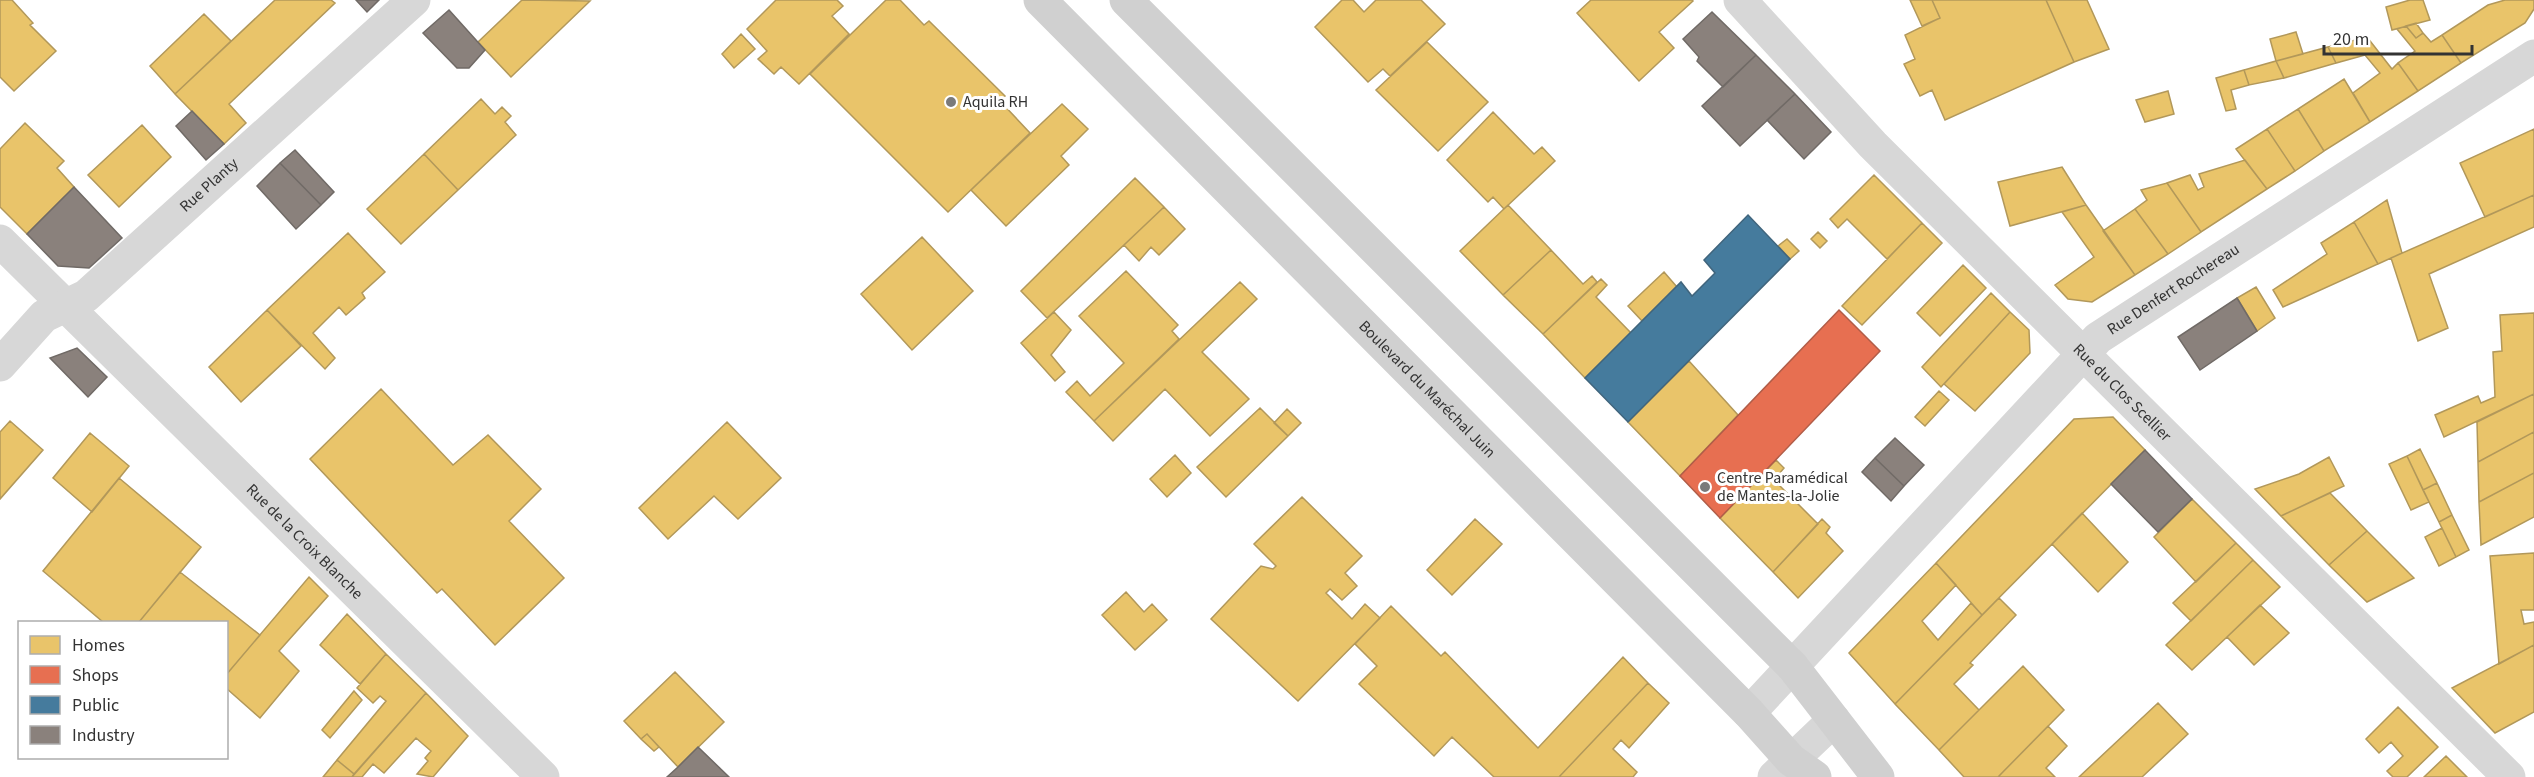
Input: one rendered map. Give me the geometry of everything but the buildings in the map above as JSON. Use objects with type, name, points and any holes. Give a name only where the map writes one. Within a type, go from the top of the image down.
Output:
[{"type":"main road","name":"Boulevard du Maréchal Juin","points":[[1040,0],[1749,713],[1793,771]]},
{"type":"main road","points":[[1126,0],[1793,667],[1878,777]]},
{"type":"street","name":"Rue Planty","points":[[0,365],[44,316],[86,296],[414,0]]},
{"type":"street","name":"Rue du Clos Scellier","points":[[1740,0],[1873,145],[2510,777]]},
{"type":"street","name":"Rue Denfert Rochereau","points":[[1749,713],[2098,338],[2534,56]]},
{"type":"street","name":"Rue de la Croix Blanche","points":[[0,241],[543,777]]},
{"type":"street","points":[[1793,771],[1834,720]]},
{"type":"place","name":"Aquila RH","points":[[951,102]]},
{"type":"place","name":"Centre Paramédical de Mantes-la-Jolie","points":[[1705,487]]}]
